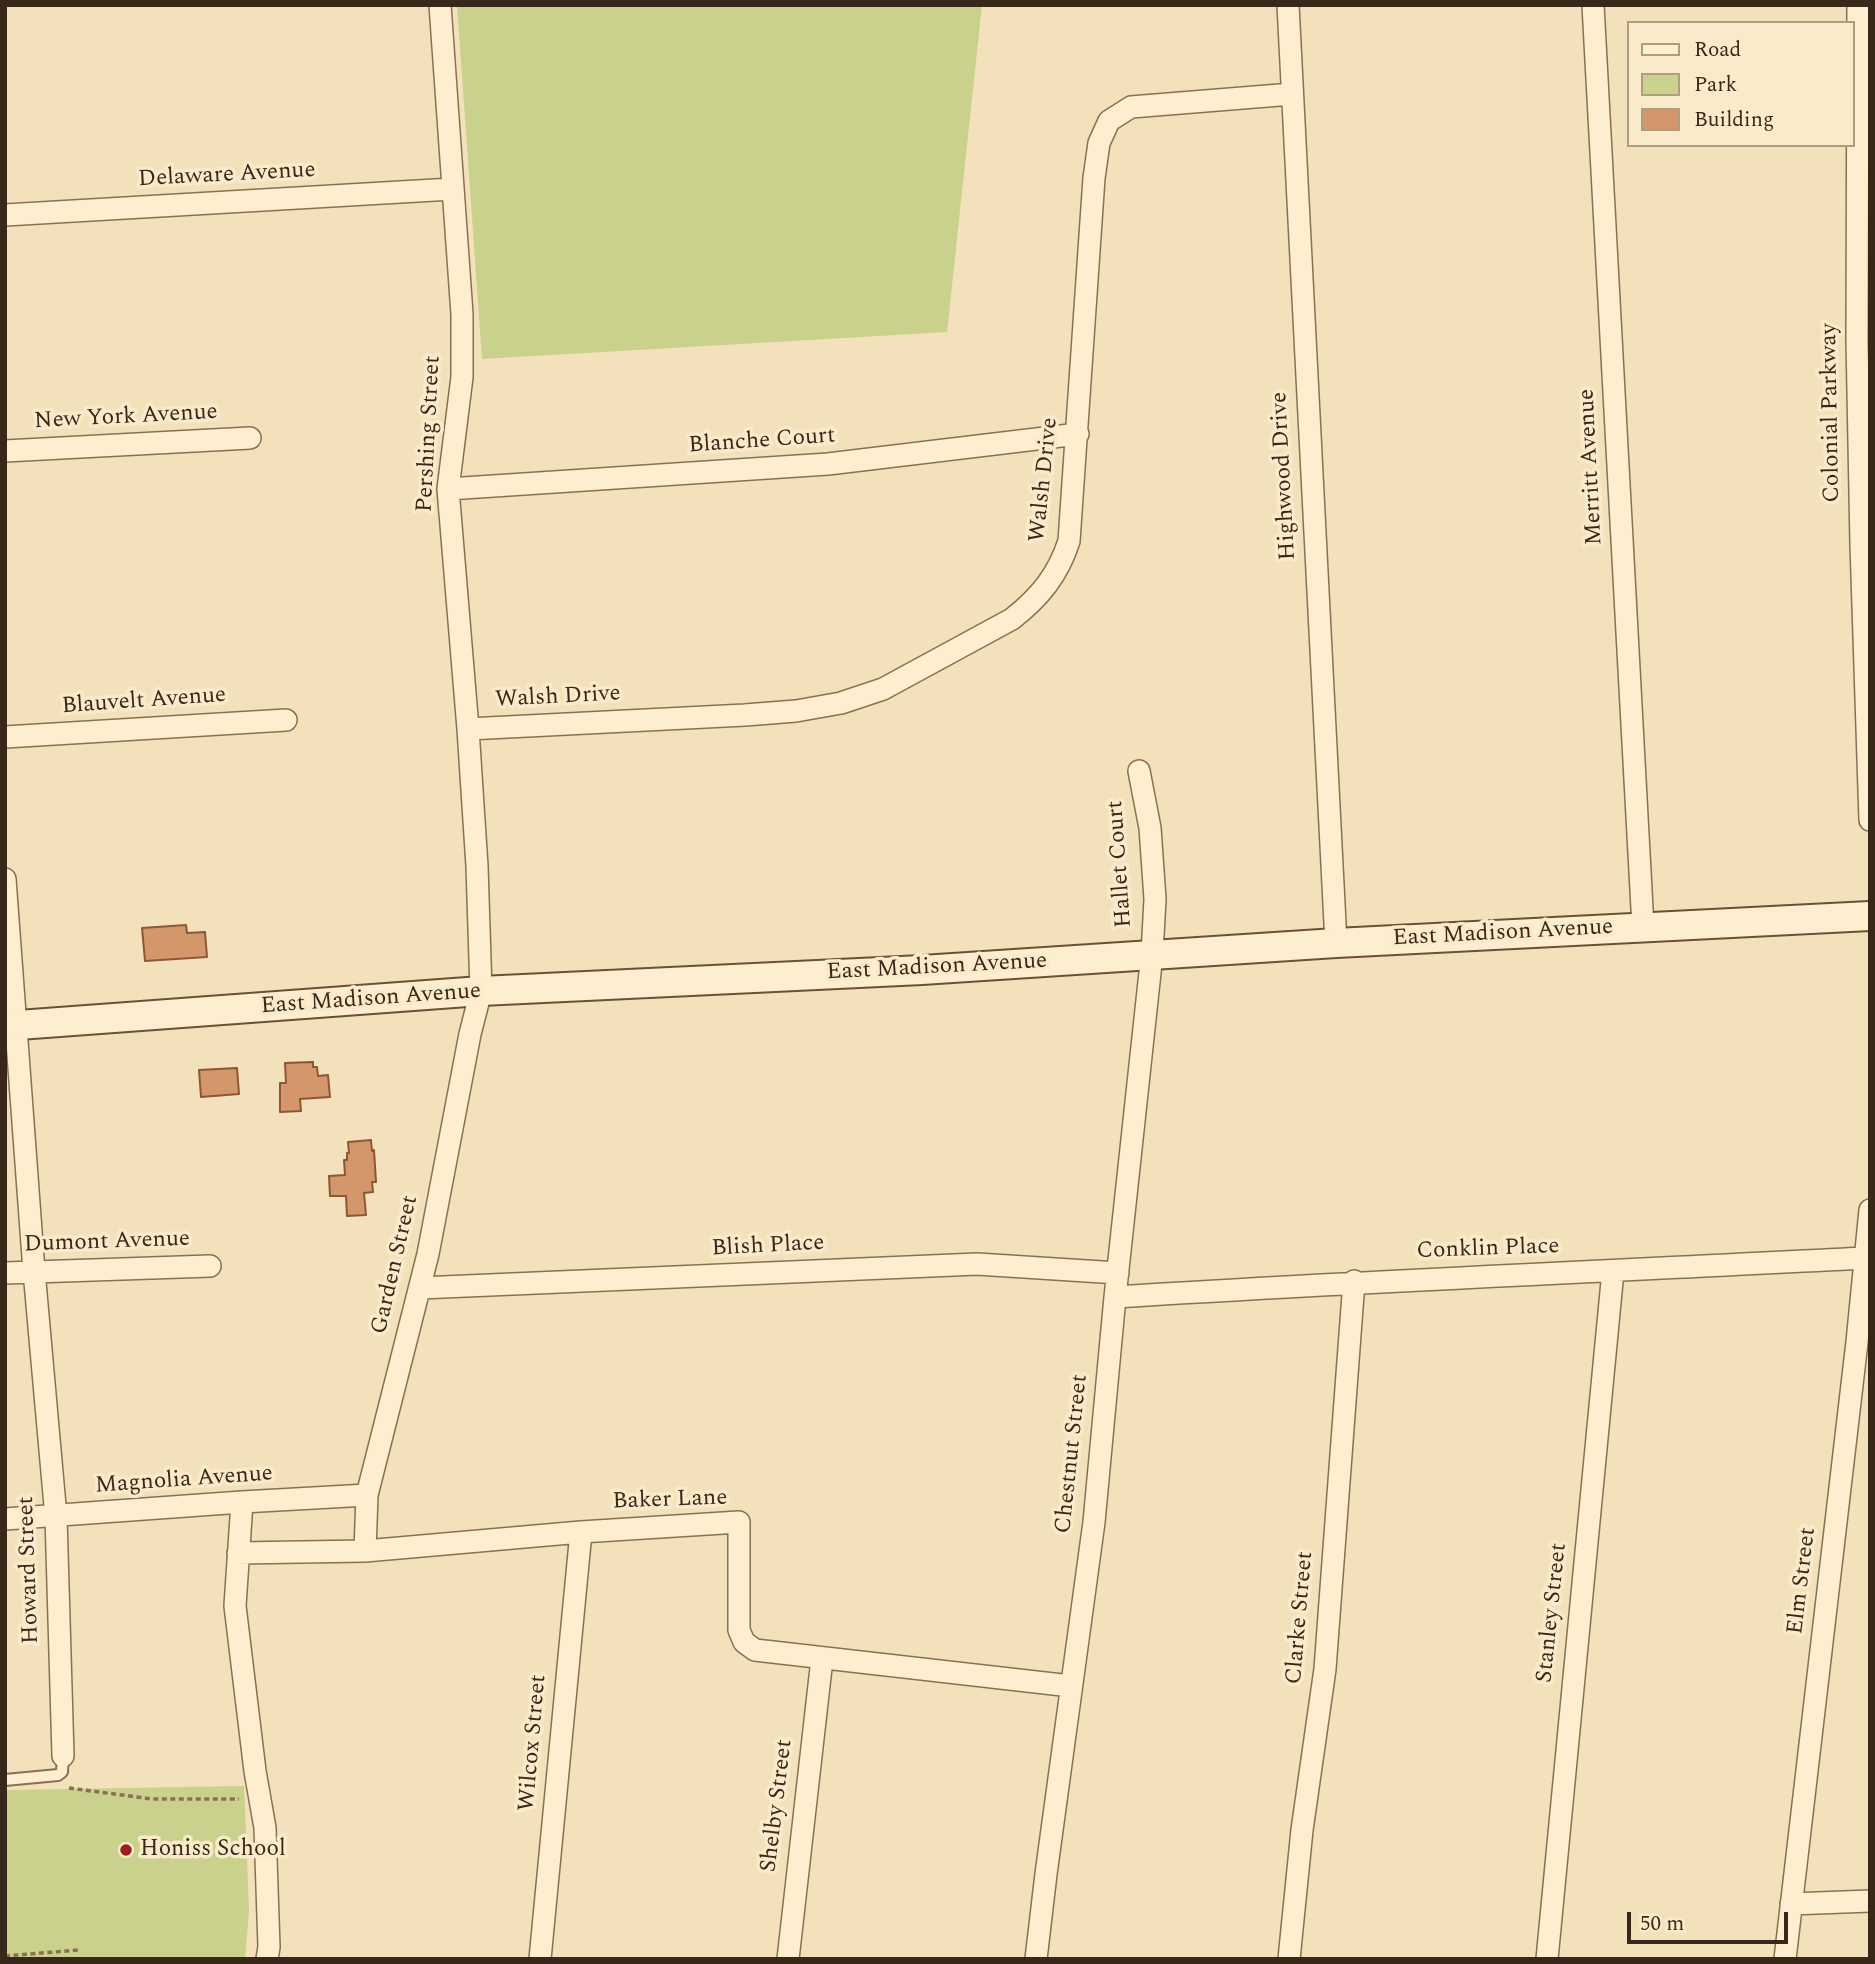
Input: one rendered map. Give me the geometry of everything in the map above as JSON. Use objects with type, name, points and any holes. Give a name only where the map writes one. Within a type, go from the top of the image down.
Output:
[{"type":"main road","name":"East Madison Avenue","points":[[11,1026],[481,992],[922,970],[1336,943],[1870,916]]},
{"type":"street","name":"Pershing Street","points":[[440,5],[462,314],[462,377],[448,489],[477,866],[481,992]]},
{"type":"street","name":"Highwood Drive","points":[[1288,5],[1336,943]]},
{"type":"street","name":"Merritt Avenue","points":[[1592,5],[1643,927]]},
{"type":"street","name":"Colonial Parkway","points":[[1858,5],[1857,353],[1870,820]]},
{"type":"street","name":"Walsh Drive","points":[[468,729],[796,711],[841,703],[883,689],[1012,619],[1029,606],[1061,565],[1069,541],[1094,178],[1099,143],[1109,121],[1131,107],[1292,94]]},
{"type":"street","name":"Delaware Avenue","points":[[5,215],[452,189]]},
{"type":"street","name":"Blanche Court","points":[[448,489],[828,464],[1077,434]]},
{"type":"street","name":"New York Avenue","points":[[5,451],[250,438]]},
{"type":"street","name":"Blauvelt Avenue","points":[[5,737],[286,720]]},
{"type":"street","name":"Hallet Court","points":[[1139,771],[1150,828],[1154,899],[1152,954]]},
{"type":"street","name":"Howard Street","points":[[5,879],[11,1026],[55,1517],[63,1756]]},
{"type":"street","name":"Chestnut Street","points":[[1036,1959],[1045,1874],[1094,1522],[1152,954]]},
{"type":"street","name":"Garden Street","points":[[365,1551],[367,1495],[428,1254],[470,1034],[481,992]]},
{"type":"street","name":"Elm Street","points":[[1785,1959],[1863,1341],[1864,1258],[1870,1210]]},
{"type":"street","name":"Conklin Place","points":[[1115,1297],[1354,1282],[1613,1272],[1864,1258]]},
{"type":"street","name":"Blish Place","points":[[420,1288],[977,1264],[1118,1273]]},
{"type":"street","name":"Dumont Avenue","points":[[5,1273],[210,1266]]},
{"type":"street","name":"Stanley Street","points":[[1547,1959],[1613,1272]]},
{"type":"street","name":"Clarke Street","points":[[1289,1959],[1302,1830],[1325,1670],[1354,1282]]},
{"type":"street","name":"Magnolia Avenue","points":[[5,1519],[367,1495]]},
{"type":"street","points":[[242,1502],[235,1606],[265,1828],[269,1947],[267,1959]]},
{"type":"street","name":"Baker Lane","points":[[238,1553],[365,1551],[581,1532],[739,1522],[738,1630],[744,1642],[755,1650],[1071,1686]]},
{"type":"street","name":"Wilcox Street","points":[[540,1959],[581,1532]]},
{"type":"street","name":"Shelby Street","points":[[789,1959],[822,1659]]},
{"type":"street","points":[[1791,1904],[1870,1901]]},
{"type":"lane","points":[[5,1780],[51,1777],[62,1772],[63,1756]]},
{"type":"path","points":[[51,1777],[55,1786],[152,1799],[260,1799]]},
{"type":"path","points":[[5,1956],[79,1950]]},
{"type":"green space","points":[[457,5],[982,5],[947,332],[482,359]]},
{"type":"green space","name":"Honiss School","points":[[244,1786],[249,1911],[245,1959],[5,1959],[5,1790]]},
{"type":"building","points":[[186,925],[187,933],[205,932],[207,957],[145,961],[142,928]]},
{"type":"building","points":[[313,1062],[318,1076],[328,1075],[330,1097],[300,1099],[301,1111],[280,1112],[280,1083],[286,1083],[285,1063]]},
{"type":"building","points":[[237,1068],[239,1094],[201,1097],[199,1070]]},
{"type":"building","points":[[371,1140],[376,1182],[372,1182],[373,1192],[364,1193],[366,1215],[347,1216],[346,1196],[330,1196],[329,1176],[345,1175],[344,1160],[347,1160],[349,1153],[348,1142]]},
{"type":"place","name":"Honiss School","points":[[126,1850]]}]
